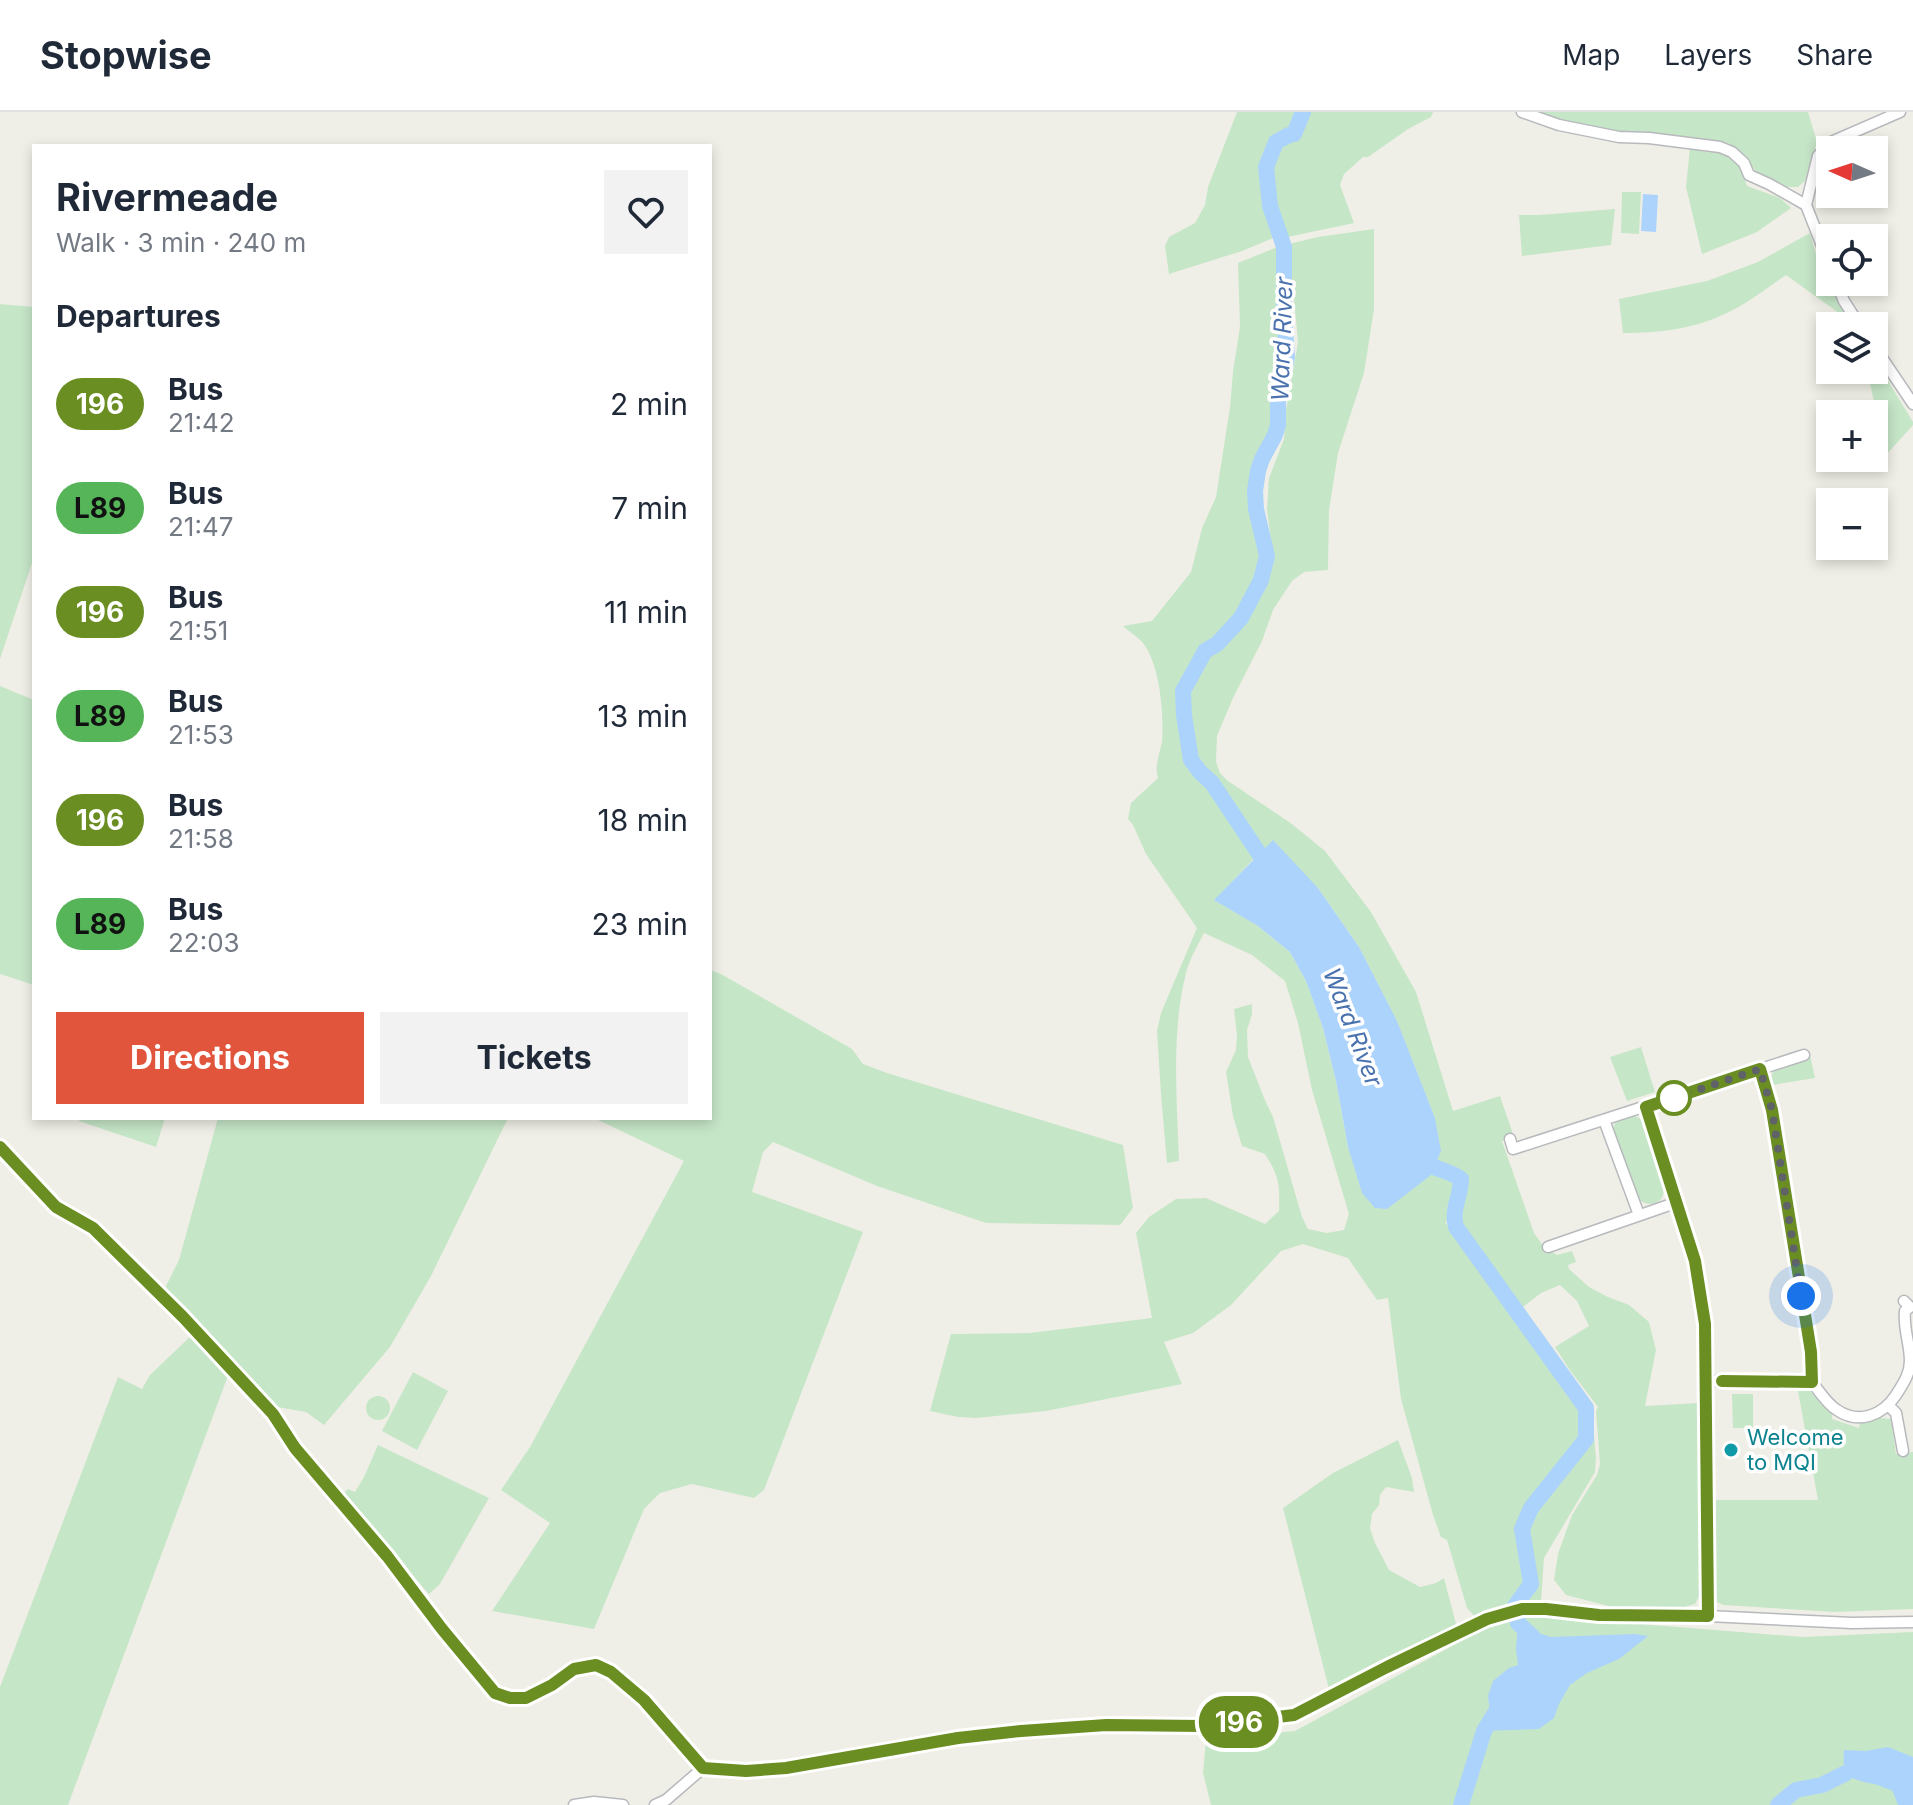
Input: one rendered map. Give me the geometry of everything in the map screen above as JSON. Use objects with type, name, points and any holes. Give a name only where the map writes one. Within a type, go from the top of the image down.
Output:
[{"type":"street","points":[[1522,112],[1559,125],[1619,137],[1720,147],[1738,157],[1749,175],[1806,205]]},
{"type":"street","points":[[1816,230],[1806,205],[1818,156],[1831,142],[1900,112]]},
{"type":"street","points":[[1888,367],[1913,404]]},
{"type":"street","points":[[1510,1139],[1513,1149],[1804,1055]]},
{"type":"street","points":[[1760,1069],[1772,1110],[1811,1352],[1812,1382],[1836,1410],[1849,1416],[1872,1416],[1889,1406],[1906,1381],[1910,1362],[1904,1319],[1905,1311],[1910,1307],[1904,1301]]},
{"type":"street","points":[[1646,1107],[1695,1261],[1705,1324],[1708,1616]]},
{"type":"street","points":[[1604,1120],[1639,1215]]},
{"type":"street","points":[[0,1147],[56,1207],[93,1228],[183,1317],[273,1414],[295,1448],[387,1556],[495,1693],[510,1698],[526,1698],[574,1669],[596,1665],[611,1672],[644,1700],[703,1768]]},
{"type":"street","points":[[1548,1247],[1675,1203]]},
{"type":"street","points":[[1707,1381],[1812,1382]]},
{"type":"street","points":[[1889,1406],[1896,1413],[1898,1445]]},
{"type":"street","points":[[655,1805],[666,1800],[703,1768],[746,1771],[786,1768],[958,1738],[1021,1731],[1106,1725],[1203,1726],[1294,1715],[1496,1616],[1522,1609],[1599,1615],[1913,1622]]},
{"type":"street","points":[[574,1805],[594,1802],[623,1805]]},
{"type":"green space","points":[[1237,112],[1299,112],[1293,128],[1270,141],[1262,168],[1262,200],[1273,238],[1169,274],[1165,246],[1169,237],[1195,223],[1205,205],[1208,187]]},
{"type":"green space","points":[[1306,112],[1433,112],[1431,117],[1368,157],[1363,157],[1344,174],[1340,185],[1354,223],[1283,238],[1274,211],[1269,164],[1282,141],[1297,136]]},
{"type":"green space","points":[[1534,112],[1808,112],[1816,145],[1805,181],[1798,187],[1785,187],[1757,173],[1744,155],[1728,143],[1616,132]]},
{"type":"green space","points":[[1690,147],[1705,152],[1726,153],[1740,166],[1747,186],[1780,198],[1791,208],[1757,232],[1702,254],[1686,187]]},
{"type":"green space","points":[[1622,192],[1641,192],[1639,234],[1621,233]]},
{"type":"green space","points":[[1615,209],[1611,245],[1522,256],[1519,215]]},
{"type":"green space","points":[[1374,229],[1374,309],[1364,373],[1338,453],[1329,510],[1328,570],[1304,572],[1292,581],[1273,610],[1262,641],[1217,736],[1216,762],[1220,773],[1228,781],[1292,824],[1325,851],[1371,912],[1416,992],[1453,1111],[1500,1096],[1514,1137],[1502,1141],[1534,1233],[1544,1247],[1557,1255],[1572,1251],[1576,1262],[1568,1265],[1569,1269],[1589,1287],[1629,1305],[1649,1322],[1656,1350],[1645,1406],[1699,1403],[1701,1593],[1695,1604],[1684,1607],[1616,1608],[1566,1595],[1554,1580],[1558,1554],[1572,1515],[1597,1475],[1600,1464],[1598,1407],[1555,1347],[1589,1326],[1577,1301],[1560,1285],[1541,1293],[1523,1307],[1459,1221],[1445,1222],[1466,1246],[1584,1412],[1592,1413],[1595,1472],[1544,1558],[1541,1603],[1516,1606],[1477,1619],[1467,1608],[1447,1540],[1441,1537],[1433,1515],[1401,1399],[1388,1298],[1377,1300],[1348,1258],[1303,1244],[1281,1251],[1231,1305],[1193,1333],[1164,1342],[1182,1384],[1046,1411],[976,1418],[930,1411],[951,1334],[1030,1333],[1152,1318],[1136,1233],[1149,1217],[1176,1199],[1206,1198],[1265,1224],[1279,1211],[1276,1175],[1265,1154],[1242,1146],[1233,1116],[1226,1072],[1236,1050],[1234,1009],[1252,1004],[1247,1030],[1248,1057],[1273,1117],[1302,1217],[1308,1229],[1327,1233],[1344,1230],[1349,1214],[1312,1090],[1298,1023],[1285,981],[1252,955],[1204,933],[1187,968],[1181,996],[1176,1066],[1179,1161],[1167,1163],[1157,1031],[1161,1013],[1197,928],[1146,854],[1128,819],[1131,803],[1158,778],[1162,717],[1160,690],[1149,652],[1123,626],[1152,621],[1191,572],[1202,528],[1216,497],[1240,327],[1238,263],[1280,246],[1285,356],[1275,401],[1272,437],[1255,475],[1256,529],[1263,556],[1259,578],[1233,620],[1239,626],[1265,581],[1272,549],[1267,509],[1269,478],[1284,439],[1298,342],[1289,244]],"holes":[[[1259,853],[1318,888],[1359,947],[1397,1022],[1435,1118],[1434,1167],[1431,1175],[1348,1147],[1323,1028],[1306,981],[1290,952],[1258,926],[1215,900]]]},
{"type":"green space","points":[[1810,233],[1816,254],[1816,296],[1839,296],[1849,312],[1838,312],[1786,275],[1742,305],[1702,323],[1676,329],[1623,333],[1619,299],[1707,281],[1758,262]]},
{"type":"green space","points":[[0,304],[32,307],[32,563],[0,659]]},
{"type":"green space","points":[[1888,381],[1913,422],[1888,453],[1888,400],[1874,400],[1870,384],[1888,384]]},
{"type":"green space","points":[[0,686],[32,699],[32,984],[0,974]]},
{"type":"green space","points":[[712,971],[852,1049],[863,1064],[1123,1145],[1133,1208],[1120,1225],[986,1223],[877,1186],[773,1142],[763,1152],[752,1192],[863,1232],[764,1490],[754,1498],[692,1484],[660,1493],[644,1509],[594,1629],[492,1611],[550,1523],[501,1490],[530,1447],[684,1161],[598,1120],[712,1120]]},
{"type":"green space","points":[[1641,1047],[1655,1092],[1627,1101],[1610,1057]]},
{"type":"green space","points":[[1810,1055],[1815,1078],[1772,1085],[1770,1078],[1774,1070]]},
{"type":"green space","points":[[1635,1116],[1641,1119],[1664,1187],[1661,1198],[1654,1204],[1644,1203],[1635,1196],[1613,1128],[1617,1119]]},
{"type":"green space","points":[[79,1120],[164,1120],[156,1147]]},
{"type":"green space","points":[[217,1120],[507,1120],[431,1276],[390,1347],[324,1425],[306,1412],[277,1407],[164,1290],[179,1260]]},
{"type":"green space","points":[[192,1335],[229,1373],[68,1805],[0,1805],[0,1687],[118,1377],[142,1389],[150,1375]]},
{"type":"green space","points":[[413,1372],[448,1391],[417,1450],[382,1431]]},
{"type":"green space","points":[[1808,1389],[1832,1413],[1832,1419],[1859,1428],[1860,1422],[1891,1419],[1896,1454],[1913,1452],[1913,1609],[1834,1612],[1723,1605],[1714,1597],[1713,1500],[1818,1500],[1798,1391]]},
{"type":"green space","points":[[1732,1394],[1753,1394],[1753,1428],[1733,1428]]},
{"type":"green space","points":[[378,1396],[389,1403],[390,1408],[383,1419],[378,1420],[367,1413],[366,1408],[373,1397]]},
{"type":"green space","points":[[1398,1440],[1414,1492],[1386,1487],[1372,1514],[1370,1528],[1389,1570],[1420,1587],[1444,1578],[1457,1628],[1330,1693],[1283,1508],[1333,1473]]},
{"type":"green space","points":[[378,1445],[489,1498],[440,1584],[429,1594],[342,1495],[348,1489],[355,1492]]},
{"type":"green space","points":[[1529,1615],[1803,1637],[1913,1632],[1913,1805],[1211,1805],[1203,1773],[1206,1740],[1295,1731],[1502,1619]]},
{"type":"water","points":[[1643,194],[1658,195],[1656,232],[1641,231]]},
{"type":"water","points":[[1273,840],[1318,888],[1359,947],[1397,1021],[1435,1118],[1441,1151],[1431,1175],[1387,1209],[1375,1208],[1362,1193],[1348,1147],[1323,1028],[1306,981],[1290,952],[1258,926],[1214,900]]},
{"type":"water","points":[[1518,1623],[1551,1637],[1648,1636],[1619,1659],[1587,1673],[1570,1685],[1554,1718],[1539,1729],[1484,1731],[1490,1713],[1488,1696],[1493,1681],[1518,1665]]},
{"type":"water","points":[[1888,1747],[1913,1757],[1913,1805],[1898,1805],[1892,1790],[1859,1781],[1846,1771],[1844,1750],[1865,1751]]},
{"type":"waterway","name":"Ward River","points":[[1270,870],[1212,783],[1191,760],[1183,691],[1205,651],[1217,644],[1241,618],[1261,580],[1267,556],[1255,491],[1262,459],[1278,425],[1278,398],[1287,357],[1284,247],[1270,206],[1266,167],[1276,142],[1294,134],[1303,112]]},
{"type":"waterway","name":"Ward River","points":[[1417,1155],[1461,1179],[1456,1227],[1586,1408],[1586,1439],[1531,1508],[1522,1529],[1531,1584],[1515,1606],[1518,1623],[1533,1637]]},
{"type":"waterway","name":"Ward River","points":[[1461,1805],[1484,1731],[1495,1713]]},
{"type":"waterway","points":[[1778,1805],[1796,1790],[1822,1785],[1846,1773]]},
{"type":"bus line","name":"196","points":[[0,1147],[56,1207],[93,1228],[183,1317],[273,1414],[295,1448],[387,1556],[495,1693],[510,1698],[526,1698],[574,1669],[596,1665],[611,1672],[644,1700],[703,1768],[746,1771],[786,1768],[958,1738],[1021,1731],[1106,1725],[1203,1726],[1294,1715],[1487,1619],[1522,1609],[1599,1615],[1708,1616],[1705,1324],[1695,1261],[1646,1107],[1760,1069],[1772,1110],[1811,1352],[1812,1382],[1722,1381]]},
{"type":"place","name":"Welcome to MQI","points":[[1731,1450]]},
{"type":"route","points":[[1674,1098],[1760,1069],[1772,1110],[1801,1296]]}]
